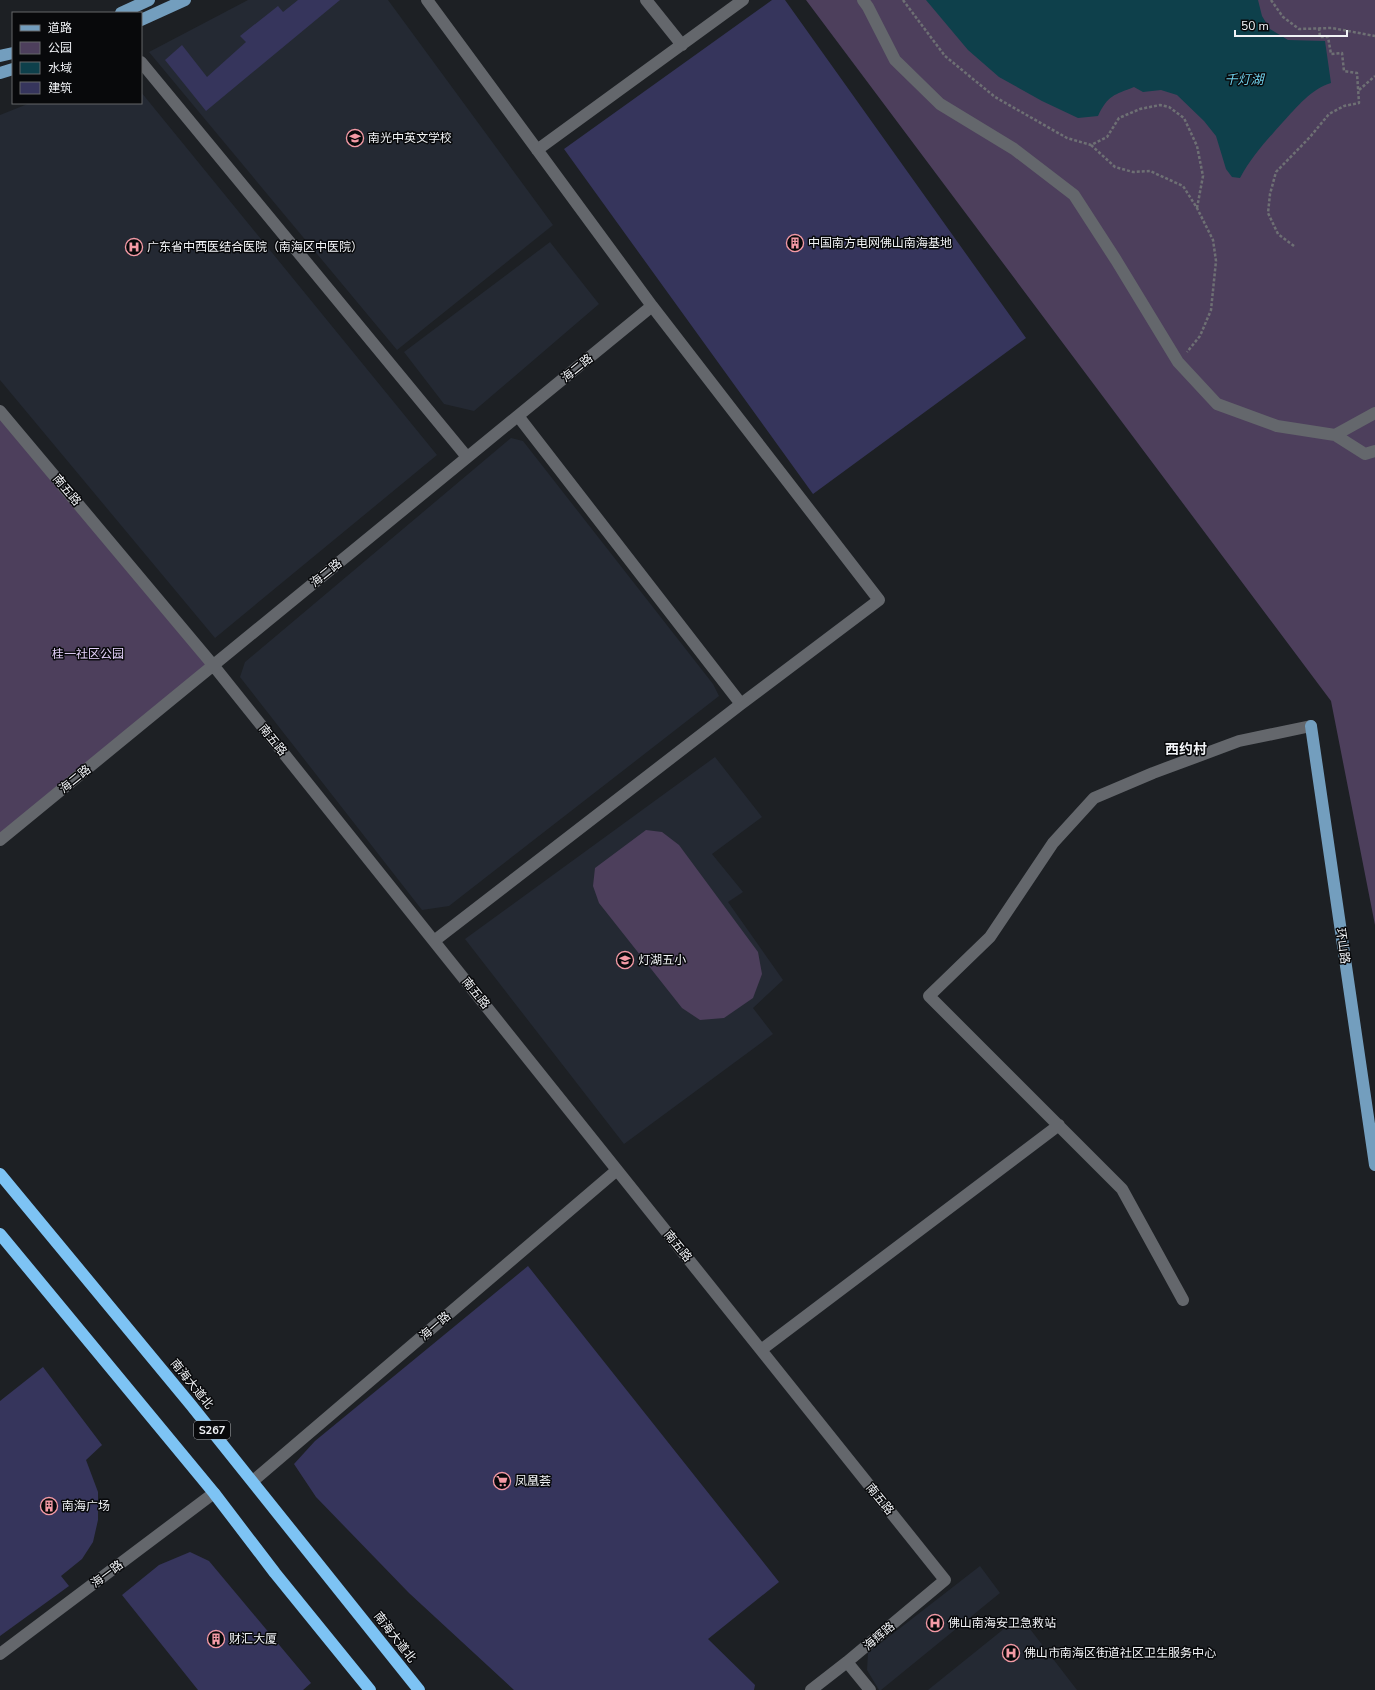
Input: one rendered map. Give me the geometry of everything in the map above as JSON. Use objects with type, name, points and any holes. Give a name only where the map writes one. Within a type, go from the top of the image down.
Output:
[{"type":"highway","name":"南海大道北","points":[[0,1174],[253,1481],[419,1690]]},
{"type":"highway","points":[[0,1234],[214,1493],[275,1573],[370,1690]]},
{"type":"main road","points":[[122,12],[149,0]]},
{"type":"main road","points":[[142,20],[185,0]]},
{"type":"main road","points":[[0,56],[12,53]]},
{"type":"main road","points":[[0,73],[12,69]]},
{"type":"main road","name":"环山路","points":[[1311,726],[1375,1165]]},
{"type":"street","points":[[427,0],[652,306],[879,600],[741,704],[434,941]]},
{"type":"street","points":[[646,0],[682,45]]},
{"type":"street","points":[[537,150],[743,0]]},
{"type":"street","points":[[863,0],[895,60],[940,104],[1014,149],[1074,195],[1116,260],[1178,362],[1218,404],[1277,426],[1335,435],[1365,454],[1375,451]]},
{"type":"street","points":[[142,63],[467,457]]},
{"type":"street","name":"海二路","points":[[0,840],[652,306]]},
{"type":"street","name":"南五路","points":[[0,411],[213,665],[945,1580]]},
{"type":"street","points":[[1335,435],[1375,413]]},
{"type":"street","points":[[518,416],[741,704]]},
{"type":"street","points":[[1183,1300],[1122,1189],[929,996],[990,937],[1052,843],[1094,798],[1153,773],[1239,741],[1311,726]]},
{"type":"street","points":[[761,1350],[1059,1125]]},
{"type":"street","name":"海一路","points":[[253,1481],[617,1170]]},
{"type":"street","name":"海一路","points":[[0,1654],[214,1493]]},
{"type":"street","name":"海辉路","points":[[811,1690],[945,1580]]},
{"type":"street","points":[[847,1662],[870,1690]]},
{"type":"path","points":[[903,0],[945,56],[995,97],[1067,138],[1091,145],[1115,167],[1133,172],[1150,171],[1183,186],[1197,208],[1212,240],[1216,260],[1211,310],[1200,336],[1178,362]]},
{"type":"path","points":[[1271,0],[1282,17],[1299,29],[1332,28],[1375,36]]},
{"type":"path","points":[[1294,246],[1278,234],[1268,213],[1270,194],[1276,172],[1310,137],[1329,114],[1344,106],[1358,103],[1357,73],[1344,71],[1342,53],[1331,54],[1328,37],[1320,37],[1319,28]]},
{"type":"path","points":[[1358,90],[1375,76]]},
{"type":"path","points":[[1091,145],[1107,137],[1119,118],[1160,105],[1169,107],[1184,118],[1197,146],[1203,176],[1197,208]]},
{"type":"shaded area","name":"南光中英文学校","points":[[248,0],[388,0],[553,225],[397,350],[149,52]]},
{"type":"shaded area","name":"广东省中西医结合医院（南海区中医院）","points":[[142,93],[437,455],[215,638],[0,380],[0,115],[28,104],[142,104]]},
{"type":"shaded area","points":[[550,242],[599,304],[474,411],[444,404],[404,352]]},
{"type":"shaded area","points":[[511,438],[523,441],[713,684],[719,696],[449,906],[422,910],[240,677],[245,662]]},
{"type":"shaded area","name":"灯湖五小","points":[[715,757],[762,817],[712,854],[743,892],[728,902],[783,980],[753,1008],[773,1034],[624,1144],[465,939]]},
{"type":"shaded area","name":"佛山南海安卫急救站","points":[[980,1566],[1000,1593],[881,1690],[879,1690],[867,1670],[868,1653]]},
{"type":"shaded area","name":"佛山市南海区街道社区卫生服务中心","points":[[1020,1616],[1077,1690],[928,1690]]},
{"type":"green space","points":[[806,0],[1375,0],[1375,925],[1331,701]]},
{"type":"green space","name":"桂一社区公园","points":[[0,411],[213,665],[0,840]]},
{"type":"green space","points":[[646,830],[662,832],[679,845],[758,952],[762,974],[753,998],[724,1018],[700,1020],[682,1008],[599,903],[593,886],[595,868]]},
{"type":"water","name":"千灯湖","points":[[926,0],[1258,0],[1262,16],[1270,29],[1288,40],[1325,41],[1331,83],[1317,90],[1305,99],[1260,148],[1240,178],[1232,177],[1226,169],[1216,136],[1204,121],[1177,95],[1161,90],[1143,92],[1134,87],[1112,97],[1105,104],[1098,116],[1078,118],[1042,101],[999,77],[968,50]]},
{"type":"building","points":[[298,0],[340,0],[206,111],[165,60],[182,45],[207,77],[246,42],[240,36],[278,6],[283,12]]},
{"type":"building","name":"中国南方电网佛山南海基地","points":[[772,0],[785,0],[1026,338],[813,494],[564,149]]},
{"type":"building","name":"凤凰荟","points":[[528,1266],[779,1582],[708,1639],[755,1685],[754,1690],[514,1690],[409,1593],[316,1497],[294,1464],[315,1441]]},
{"type":"building","name":"南海广场","points":[[43,1367],[102,1445],[86,1460],[98,1492],[98,1520],[93,1542],[82,1559],[61,1576],[69,1586],[0,1636],[0,1401]]},
{"type":"building","name":"财汇大厦","points":[[190,1552],[209,1561],[311,1683],[303,1690],[198,1690],[122,1595],[159,1565]]},
{"type":"place","name":"南光中英文学校","points":[[355,138]]},
{"type":"place","name":"中国南方电网佛山南海基地","points":[[795,243]]},
{"type":"place","name":"广东省中西医结合医院（南海区中医院）","points":[[134,247]]},
{"type":"place","name":"灯湖五小","points":[[625,960]]},
{"type":"place","name":"凤凰荟","points":[[502,1481]]},
{"type":"place","name":"南海广场","points":[[49,1506]]},
{"type":"place","name":"佛山南海安卫急救站","points":[[935,1623]]},
{"type":"place","name":"财汇大厦","points":[[216,1639]]},
{"type":"place","name":"佛山市南海区街道社区卫生服务中心","points":[[1011,1653]]},
{"type":"district","name":"西约村","points":[[1186,749]]}]
